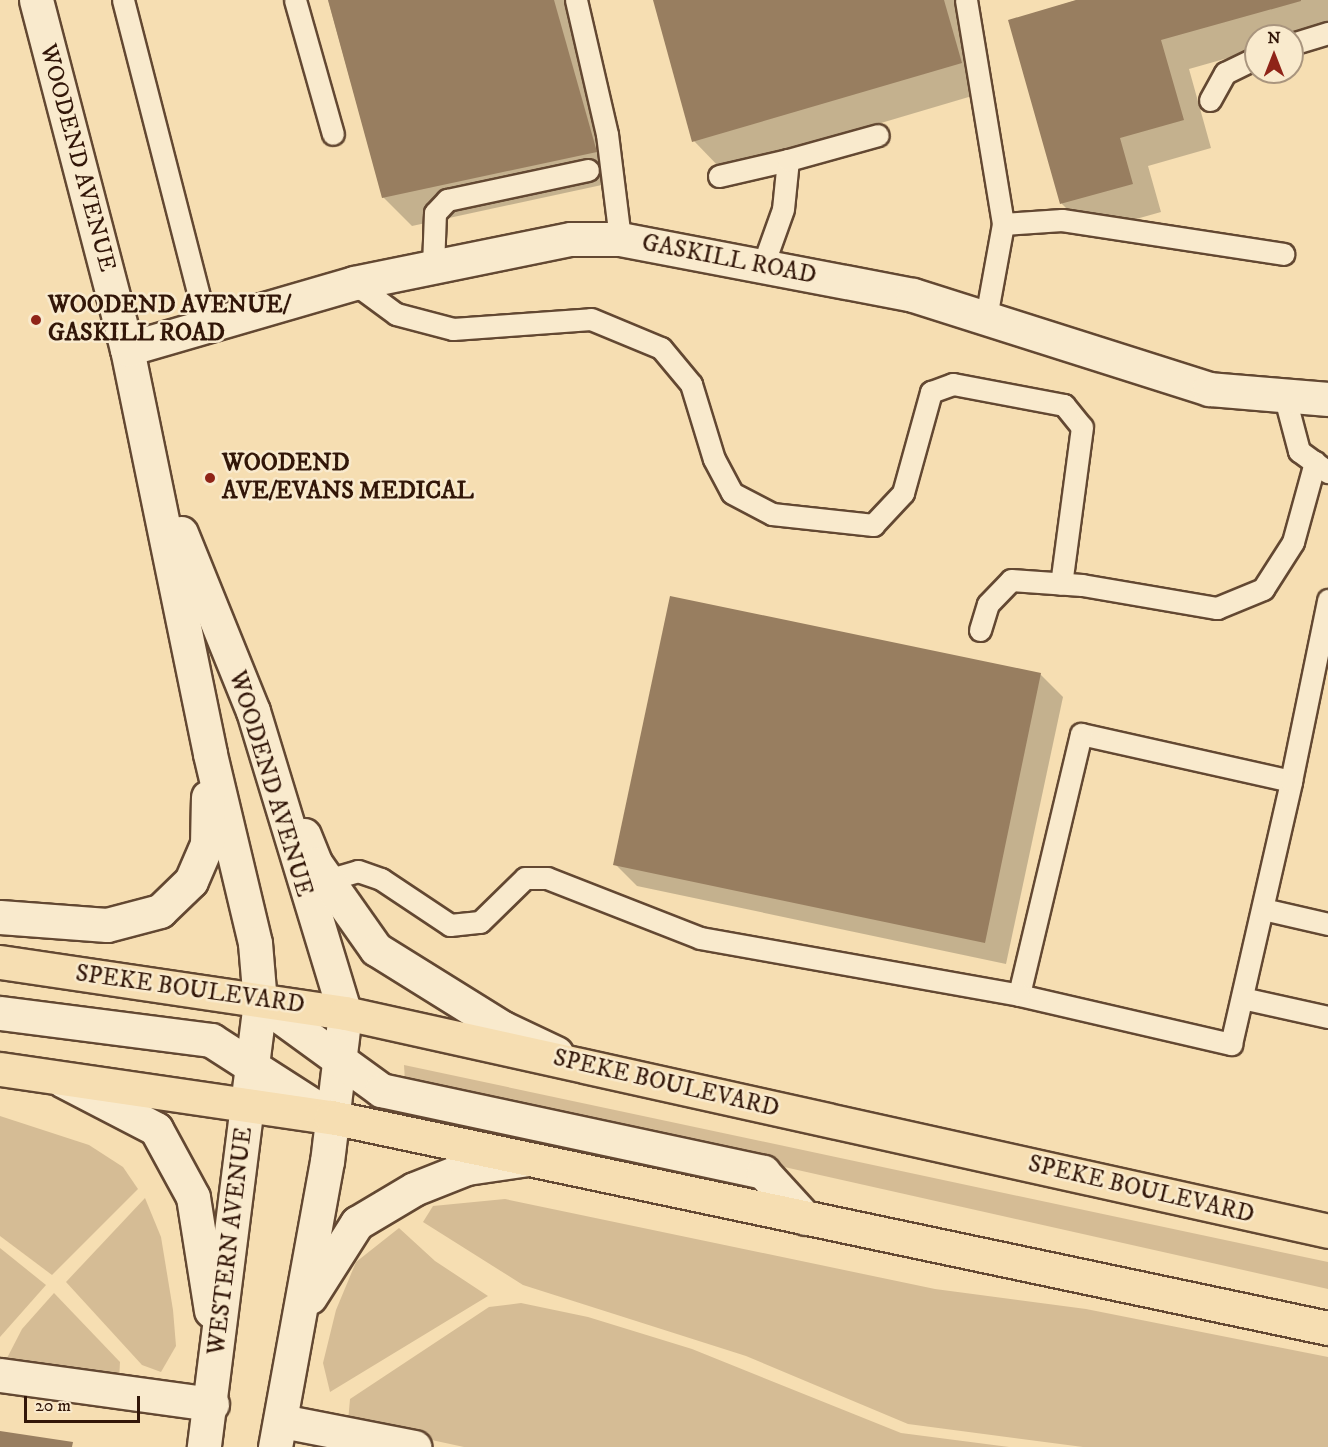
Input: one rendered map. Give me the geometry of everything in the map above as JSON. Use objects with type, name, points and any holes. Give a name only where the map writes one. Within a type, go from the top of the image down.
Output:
[{"type":"highway","name":"SPEKE BOULEVARD","points":[[0,962],[345,1013],[1328,1231]]},
{"type":"highway","points":[[0,1069],[331,1117],[1328,1328]]},
{"type":"street","name":"WOODEND AVENUE","points":[[36,0],[127,349],[151,456],[210,754],[255,944],[261,1002],[252,1067]]},
{"type":"street","name":"GASKILL ROAD","points":[[127,349],[207,328],[354,283],[571,239],[620,239],[914,295],[1209,388],[1284,398],[1328,399]]},
{"type":"street","name":"WOODEND AVENUE","points":[[151,456],[253,711],[345,1013]]},
{"type":"street","points":[[253,711],[327,880],[376,949],[503,1029],[585,1066]]},
{"type":"street","points":[[0,917],[107,925],[160,911],[191,881],[207,844],[210,754]]},
{"type":"street","points":[[261,1002],[381,1090],[763,1172],[805,1218]]},
{"type":"street","points":[[0,1013],[211,1040],[331,1117]]},
{"type":"street","points":[[345,1013],[300,1317],[278,1434],[414,1447]]},
{"type":"street","name":"WESTERN AVENUE","points":[[204,1447],[212,1404],[252,1067]]},
{"type":"street","points":[[56,1077],[156,1129],[178,1165],[193,1197],[217,1358]]},
{"type":"street","points":[[300,1317],[357,1223],[414,1189],[467,1168],[529,1159]]},
{"type":"street","points":[[0,1376],[212,1404]]},
{"type":"lane","points":[[123,0],[207,328]]},
{"type":"lane","points":[[295,0],[333,134]]},
{"type":"lane","points":[[576,0],[607,134],[620,239]]},
{"type":"lane","points":[[966,0],[1003,224],[986,318]]},
{"type":"lane","points":[[1304,40],[1328,33]]},
{"type":"lane","points":[[1210,100],[1225,73],[1244,64]]},
{"type":"lane","points":[[719,176],[878,135]]},
{"type":"lane","points":[[763,265],[783,209],[788,160]]},
{"type":"lane","points":[[433,267],[435,213],[447,200],[588,170]]},
{"type":"lane","points":[[1003,224],[1062,220],[1283,254]]},
{"type":"lane","points":[[354,283],[396,314],[453,329],[591,319],[661,348],[691,384],[714,459],[732,493],[772,514],[873,525],[903,493],[931,392],[953,384],[1064,405],[1082,427],[1061,584]]},
{"type":"lane","points":[[980,630],[988,604],[1011,580],[1061,584],[1217,609],[1263,589],[1293,542],[1322,467],[1299,451],[1284,398]]},
{"type":"lane","points":[[327,880],[358,871],[381,879],[450,925],[480,922],[525,878],[547,878],[700,938],[1019,995],[1231,1044],[1291,781],[1328,600]]},
{"type":"lane","points":[[1019,995],[1081,734],[1291,781]]},
{"type":"lane","points":[[1263,909],[1328,924]]},
{"type":"lane","points":[[1242,998],[1328,1017]]},
{"type":"shaded area","points":[[404,1065],[1328,1262],[1328,1289],[405,1082]]},
{"type":"shaded area","points":[[0,1116],[89,1145],[123,1167],[138,1189],[52,1275],[0,1236]]},
{"type":"shaded area","points":[[145,1198],[161,1237],[173,1310],[176,1346],[161,1372],[142,1365],[66,1282]]},
{"type":"shaded area","points":[[505,1199],[935,1289],[1086,1309],[1328,1357],[1328,1447],[1083,1447],[908,1424],[746,1356],[523,1285],[423,1222],[433,1206]]},
{"type":"shaded area","points":[[399,1228],[435,1261],[488,1296],[330,1392],[323,1363],[336,1310],[356,1262]]},
{"type":"shaded area","points":[[0,1248],[46,1285],[0,1337]]},
{"type":"shaded area","points":[[54,1293],[120,1362],[119,1380],[5,1362],[22,1329]]},
{"type":"shaded area","points":[[521,1303],[588,1317],[692,1349],[901,1433],[1009,1447],[464,1447],[348,1422],[350,1399],[489,1307]]},
{"type":"building","points":[[328,0],[554,0],[597,152],[382,198]]},
{"type":"building","points":[[653,0],[944,0],[962,63],[692,142]]},
{"type":"building","points":[[1076,0],[1301,1],[1161,40],[1184,120],[1120,138],[1133,184],[1060,204],[1008,20]]},
{"type":"building","points":[[670,596],[1041,673],[985,943],[613,865]]},
{"type":"building","points":[[0,1431],[73,1442],[72,1447],[0,1447]]},
{"type":"place","name":"WOODEND AVENUE/ GASKILL ROAD","points":[[36,320]]},
{"type":"place","name":"WOODEND AVE/EVANS MEDICAL","points":[[210,478]]}]
